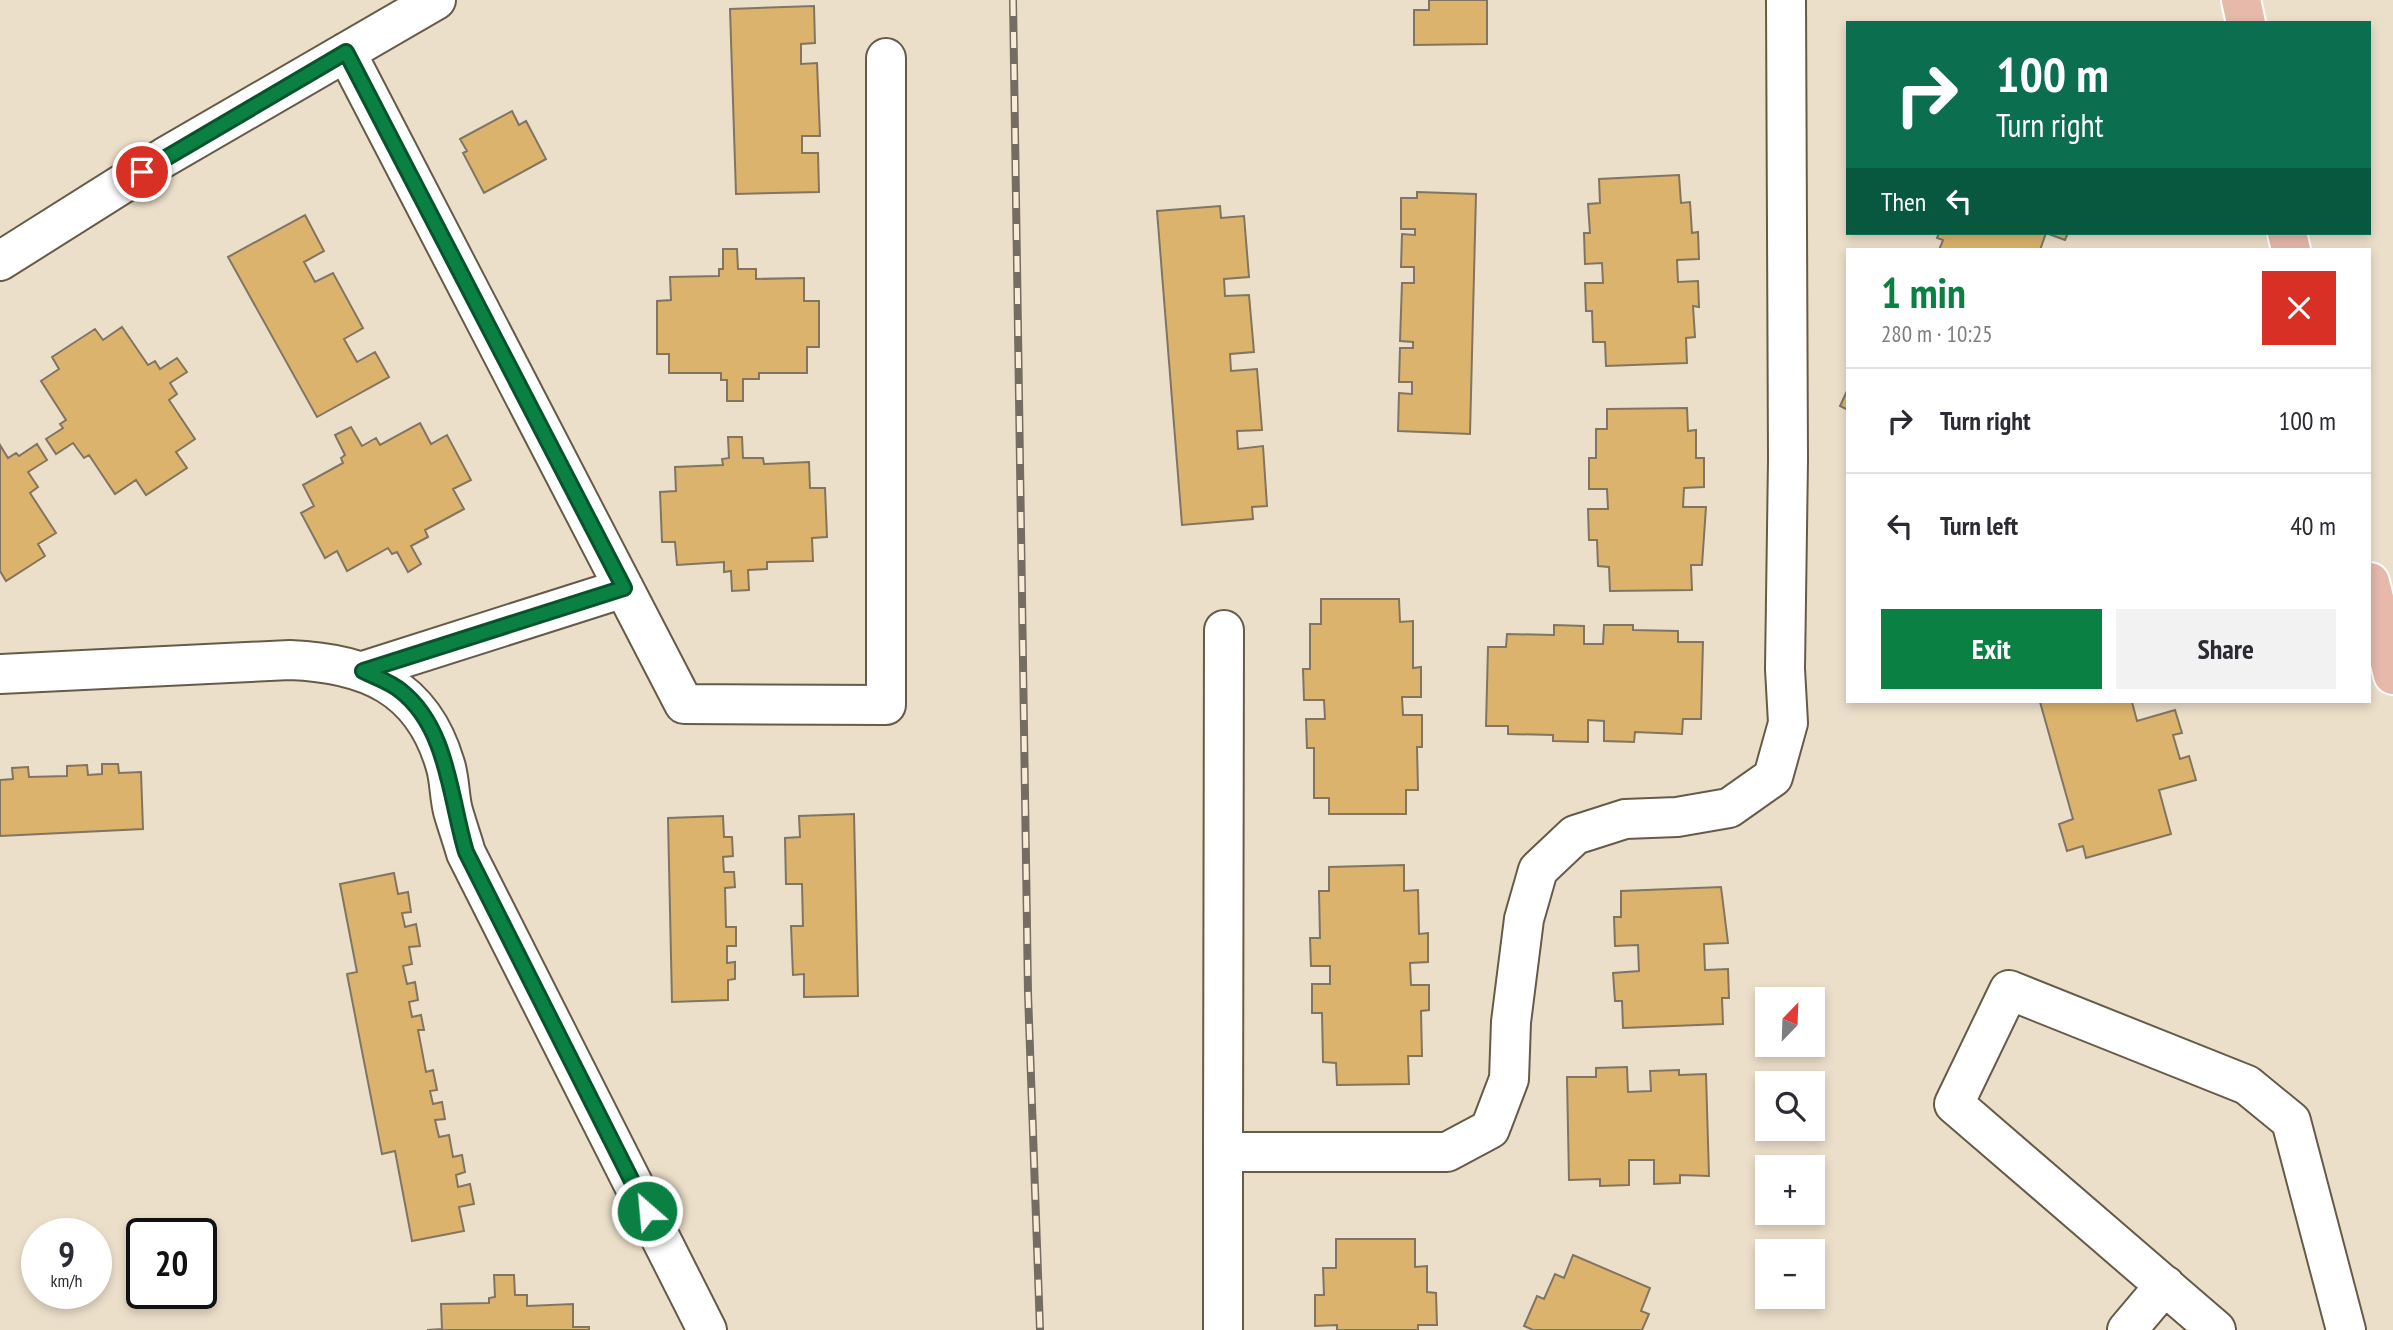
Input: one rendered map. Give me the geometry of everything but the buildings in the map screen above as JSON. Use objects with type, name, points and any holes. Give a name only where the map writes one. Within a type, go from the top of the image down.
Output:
[{"type":"main road","points":[[2241,0],[2246,21]]},
{"type":"main road","points":[[2371,586],[2393,675]]},
{"type":"street","points":[[0,261],[165,157],[436,0]]},
{"type":"street","points":[[1223,1152],[1447,1152],[1490,1129],[1509,1079],[1511,1022],[1524,919],[1538,870],[1575,835],[1625,819],[1677,817],[1729,808],[1773,777],[1788,723],[1785,669],[1788,460],[1786,0]]},
{"type":"street","points":[[346,52],[684,704],[886,705],[886,58]]},
{"type":"street","points":[[363,671],[624,588]]},
{"type":"street","points":[[1223,1330],[1224,630]]},
{"type":"street","points":[[0,674],[290,660],[325,661],[363,671],[401,690],[426,718],[446,764],[453,810],[466,852],[707,1330]]},
{"type":"street","points":[[2216,1330],[1954,1104],[2010,990],[2247,1086],[2291,1121],[2346,1330]]},
{"type":"street","points":[[2127,1330],[2165,1285]]},
{"type":"railway","points":[[1013,0],[1028,993],[1040,1330]]},
{"type":"route","points":[[142,172],[346,52],[624,588],[363,671],[401,690],[426,718],[446,764],[453,810],[466,852],[647,1211]]}]
